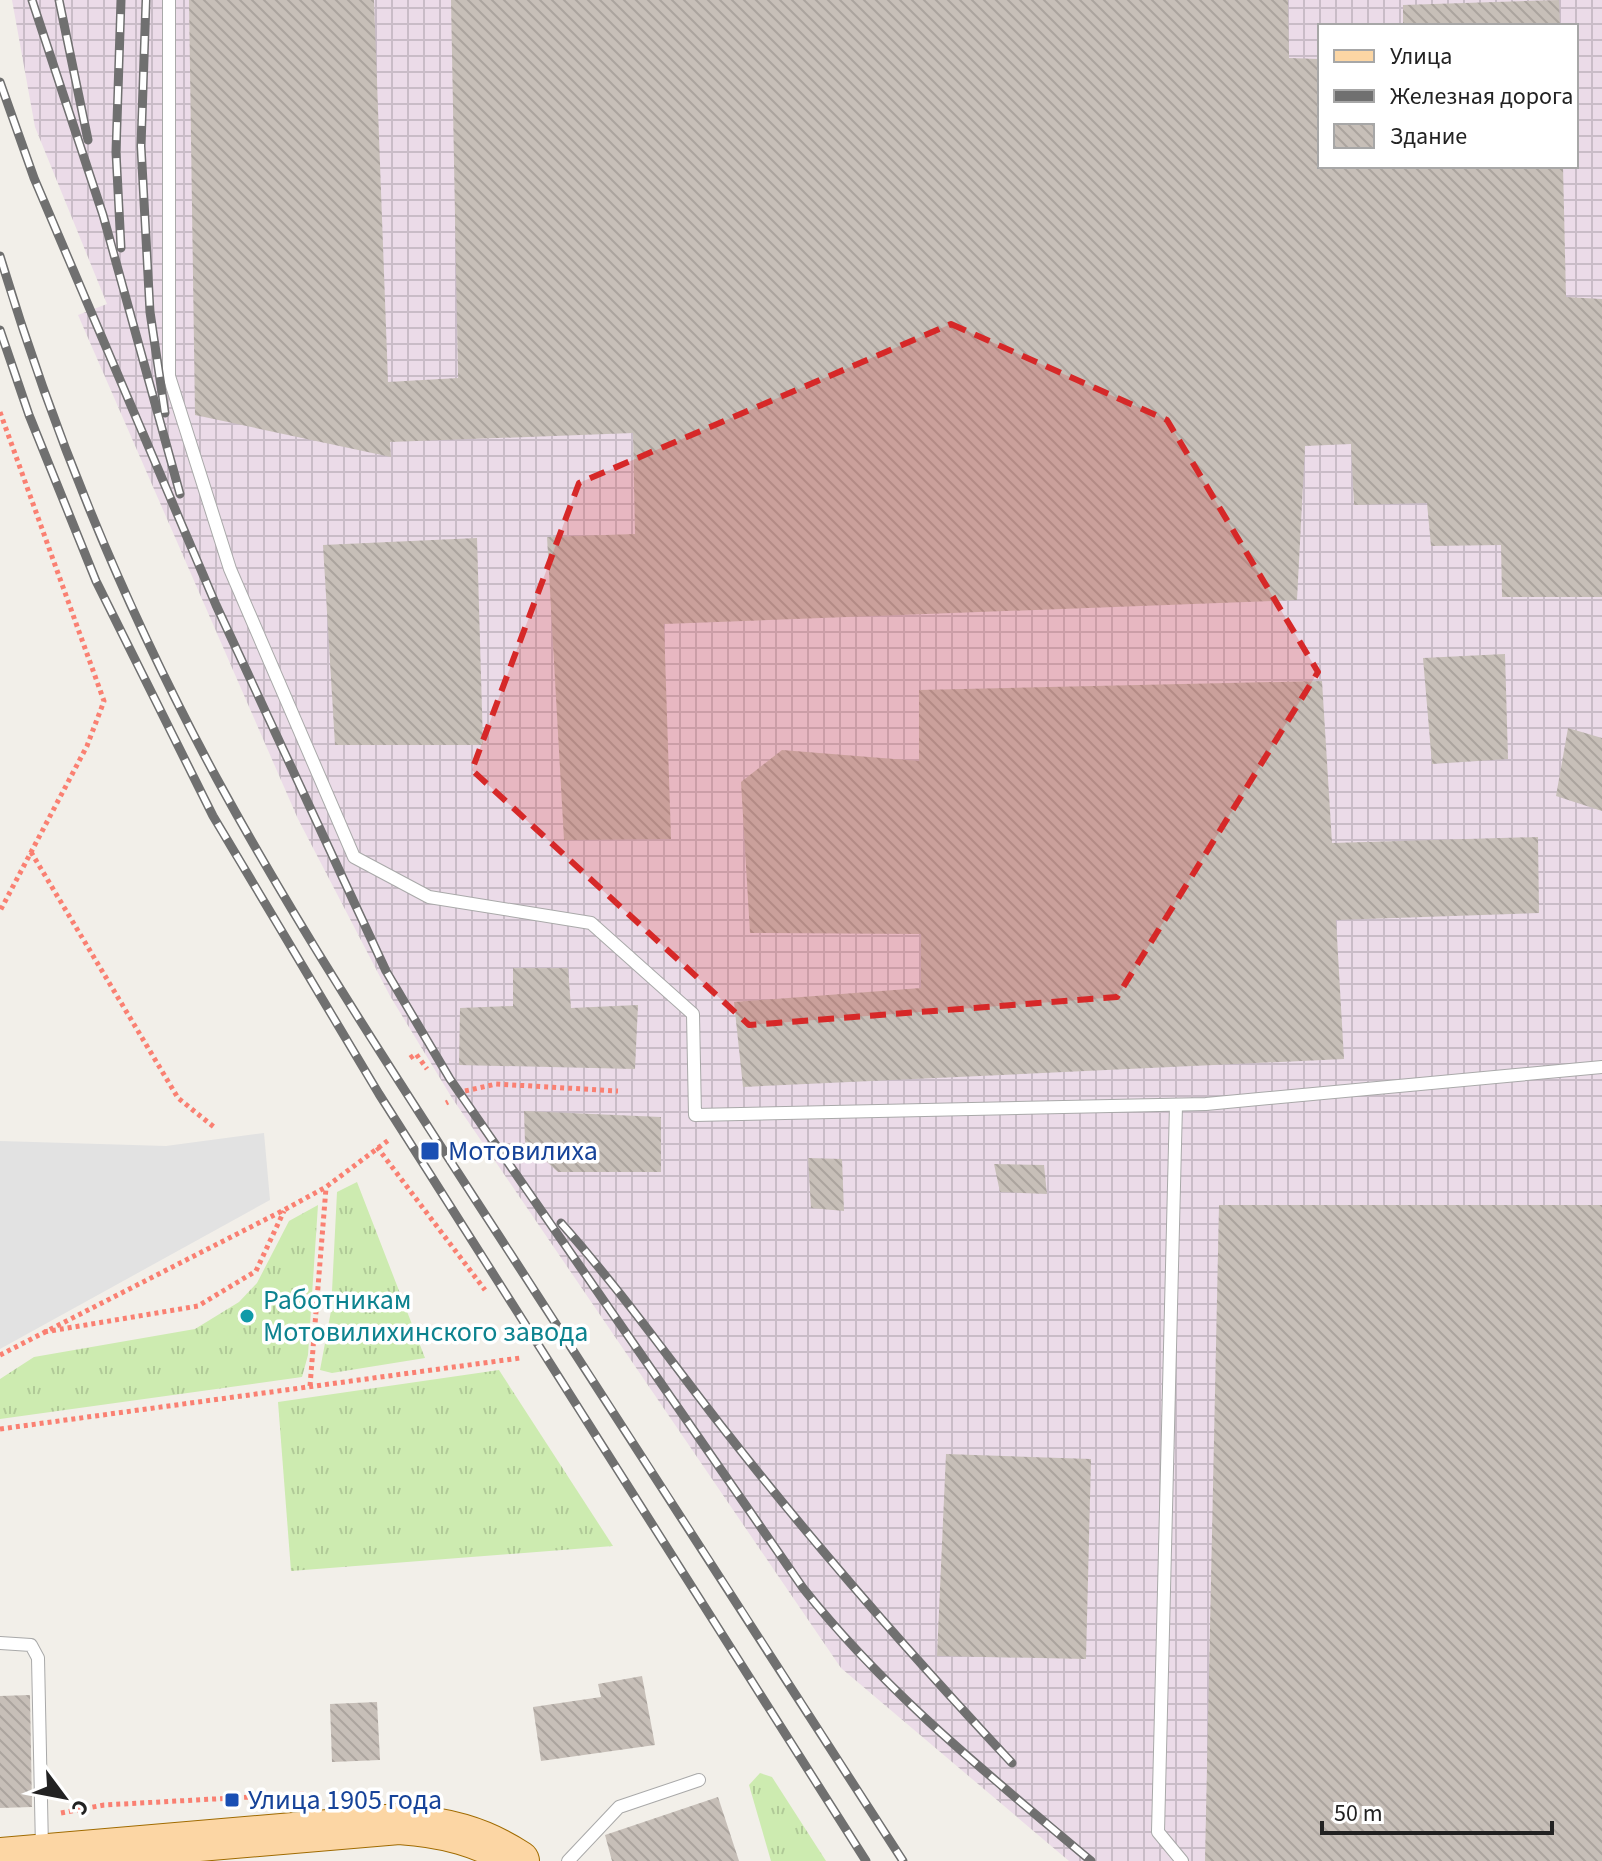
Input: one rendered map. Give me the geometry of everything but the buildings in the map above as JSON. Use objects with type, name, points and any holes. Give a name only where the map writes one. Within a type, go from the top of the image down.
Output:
[{"type":"main road","points":[[0,1858],[42,1836],[207,1846],[399,1824],[433,1827],[472,1836],[519,1861]]},
{"type":"lane","points":[[169,0],[169,376],[230,569],[354,857],[429,897],[591,923],[693,1014],[695,1115],[1176,1105],[1602,1067]]},
{"type":"lane","points":[[1176,1105],[1158,1832],[1182,1861]]},
{"type":"lane","points":[[0,1643],[31,1645],[38,1658],[42,1836]]},
{"type":"lane","points":[[568,1861],[619,1807],[699,1780]]},
{"type":"path","points":[[0,415],[104,701],[87,746],[0,911]]},
{"type":"path","points":[[31,852],[178,1098],[214,1127]]},
{"type":"path","points":[[410,1058],[416,1054],[427,1069]]},
{"type":"path","points":[[465,1091],[496,1084],[618,1091]]},
{"type":"path","points":[[0,1355],[39,1332],[326,1187],[390,1139]]},
{"type":"path","points":[[377,1147],[485,1290]]},
{"type":"path","points":[[310,1386],[326,1187]]},
{"type":"path","points":[[39,1332],[198,1306],[256,1271],[284,1210]]},
{"type":"path","points":[[0,1429],[520,1358]]},
{"type":"path","points":[[42,1836],[104,1805],[316,1793]]},
{"type":"highlighted area","points":[[951,324],[1167,420],[1318,672],[1117,997],[749,1025],[472,770],[579,483]]},
{"type":"shaded area","points":[[12,0],[1602,0],[1602,1861],[1069,1861],[841,1668],[452,1098],[390,996],[298,819],[78,315],[107,304],[35,127]]},
{"type":"shaded area","points":[[264,1133],[270,1200],[0,1349],[0,1141],[166,1146]]},
{"type":"green space","points":[[357,1182],[425,1358],[332,1373],[320,1370],[331,1311],[337,1192]]},
{"type":"green space","points":[[318,1205],[308,1355],[302,1377],[0,1419],[0,1379],[34,1357],[195,1329],[239,1302],[257,1283],[289,1221]]},
{"type":"green space","points":[[499,1370],[613,1546],[291,1571],[278,1402]]},
{"type":"green space","points":[[760,1773],[772,1777],[826,1861],[771,1861],[749,1785]]},
{"type":"railway","points":[[32,0],[103,215],[180,494]]},
{"type":"railway","points":[[59,0],[88,140]]},
{"type":"railway","points":[[121,0],[116,152],[121,248]]},
{"type":"railway","points":[[146,0],[141,146],[150,312],[165,413]]},
{"type":"railway","points":[[0,82],[34,178],[216,605],[386,971],[450,1079],[803,1588],[904,1698],[977,1765],[1091,1861]]},
{"type":"railway","points":[[0,256],[44,390],[95,523],[184,717],[251,840],[396,1077],[903,1861]]},
{"type":"railway","points":[[0,330],[29,415],[96,581],[213,816],[379,1094],[866,1861]]},
{"type":"railway","points":[[561,1223],[825,1554],[1012,1763]]},
{"type":"place","name":"Мотовилиха","points":[[430,1151]]},
{"type":"place","name":"Работникам Мотовилихинского завода","points":[[247,1316]]},
{"type":"place","name":"Улица 1905 года","points":[[232,1800]]}]
